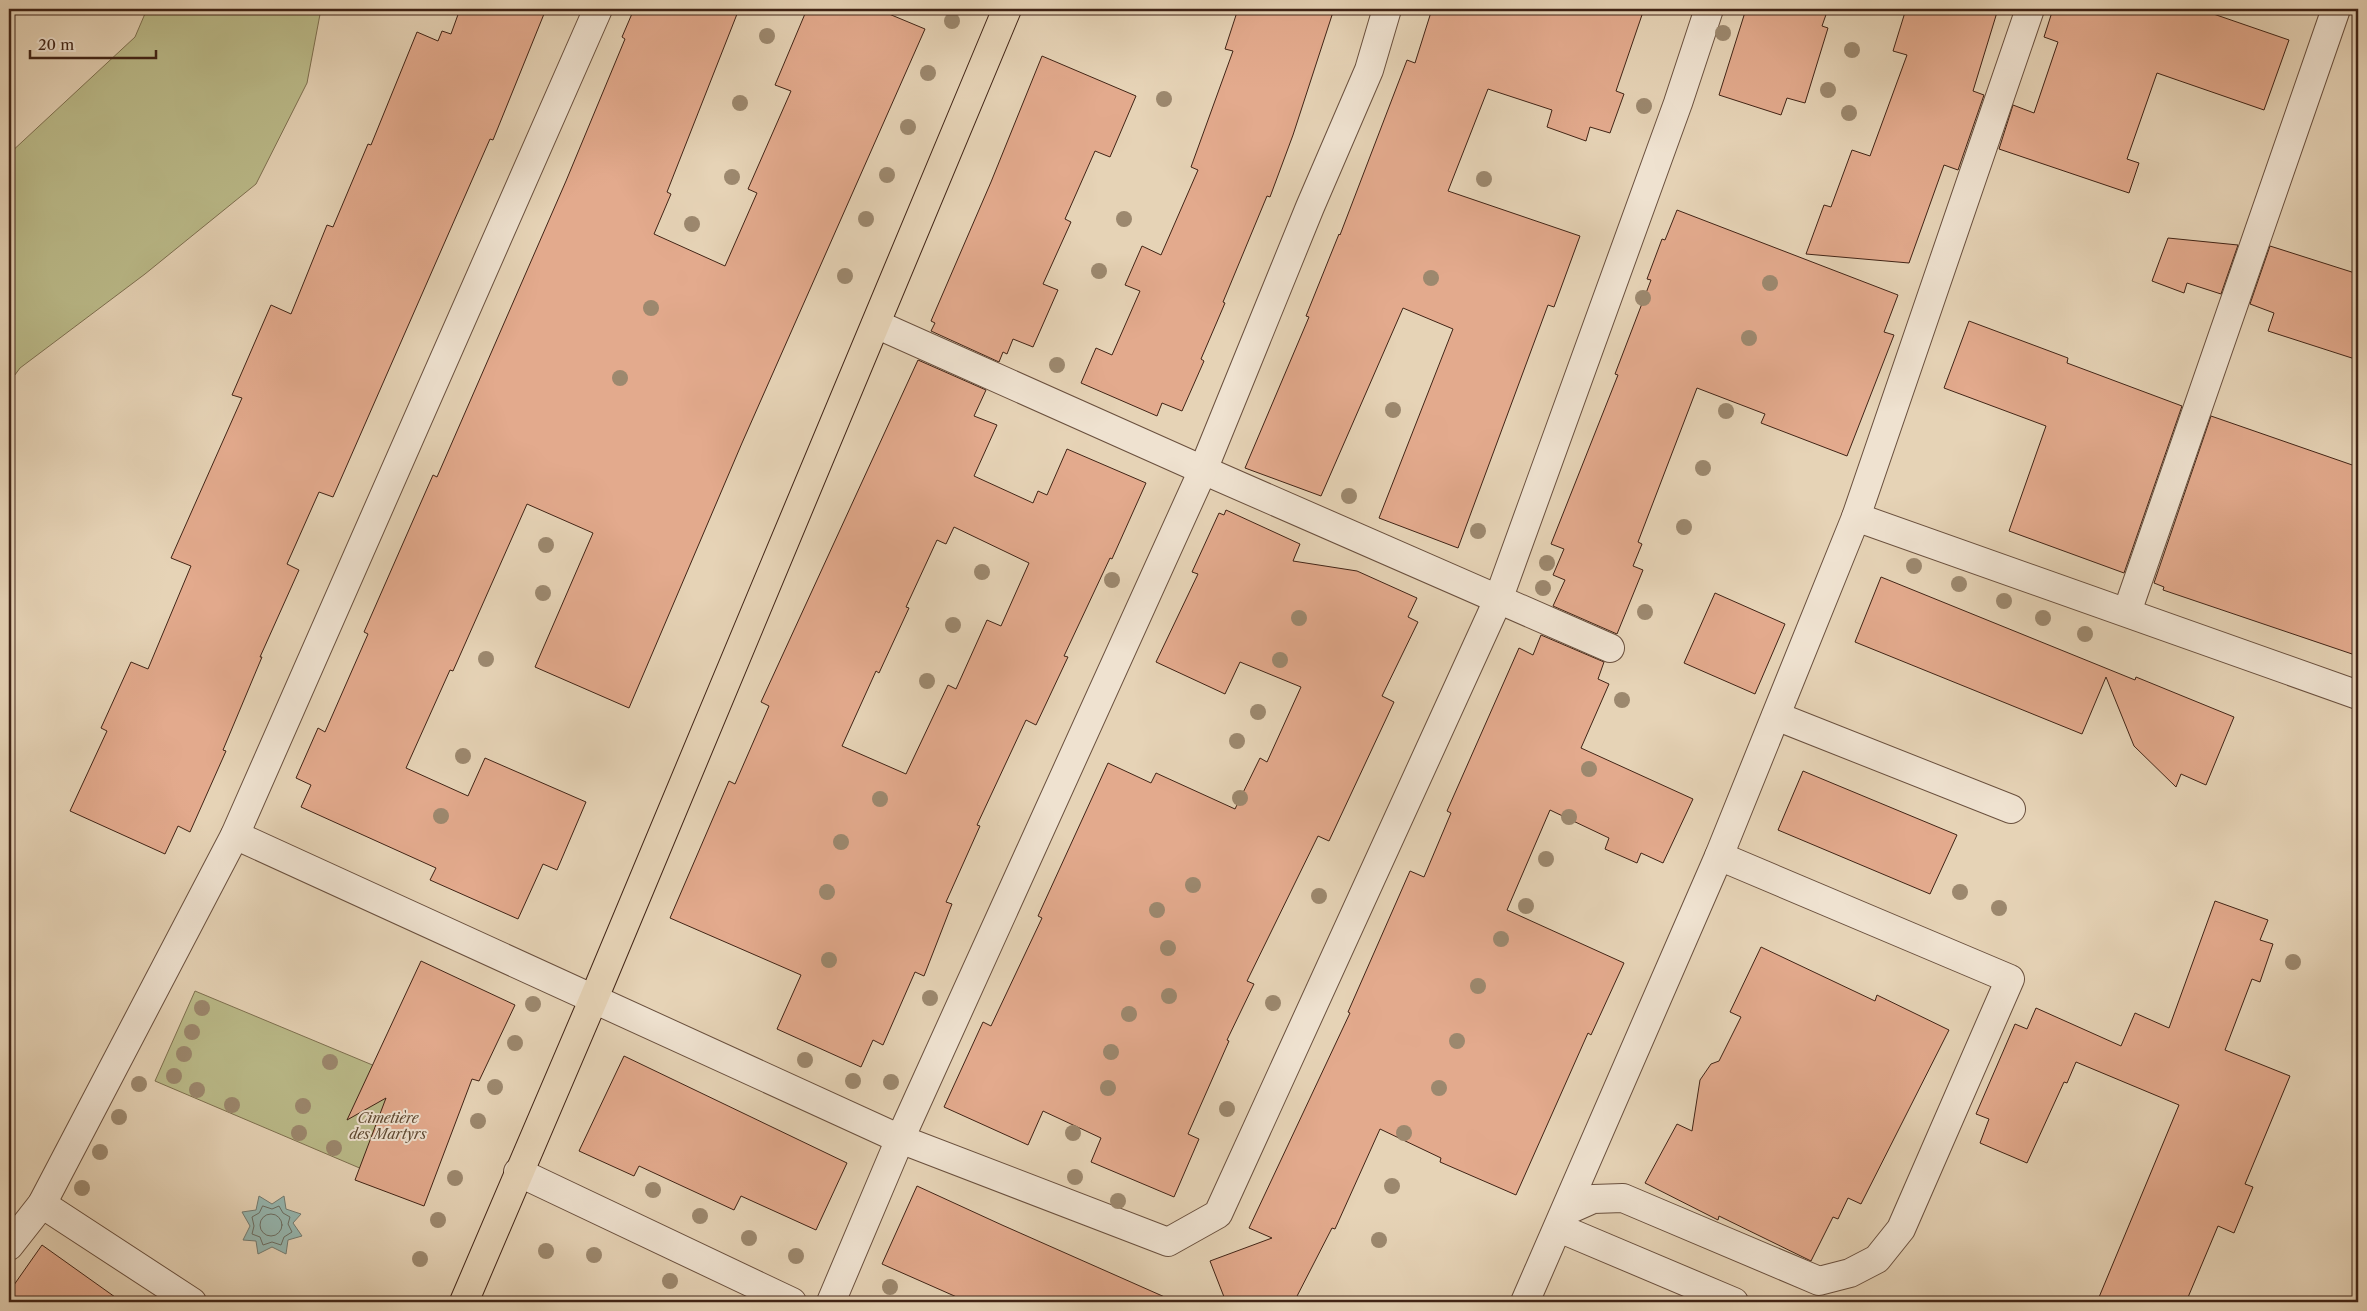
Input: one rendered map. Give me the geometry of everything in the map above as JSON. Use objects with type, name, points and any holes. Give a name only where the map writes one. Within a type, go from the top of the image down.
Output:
[{"type":"main road","points":[[464,1302],[594,998],[1007,9]]},
{"type":"street","points":[[9,1246],[42,1204],[235,835],[598,9]]},
{"type":"street","points":[[831,1302],[900,1139],[1203,470],[1310,208],[1369,70],[1387,9]]},
{"type":"street","points":[[235,835],[900,1139],[1168,1242],[1218,1214],[1498,600],[1678,103],[1708,9]]},
{"type":"street","points":[[1525,1302],[1719,856],[1856,517],[2030,9]]},
{"type":"street","points":[[2127,612],[2336,9]]},
{"type":"street","points":[[876,324],[1203,470],[1610,648]]},
{"type":"street","points":[[1856,517],[2358,695]]},
{"type":"street","points":[[1776,716],[2011,809]]},
{"type":"street","points":[[1562,1220],[1593,1199],[1623,1198],[1819,1281],[1857,1270],[1877,1259],[1901,1229],[2010,980],[1719,856]]},
{"type":"street","points":[[518,1172],[792,1302]]},
{"type":"street","points":[[42,1204],[192,1302]]},
{"type":"street","points":[[1562,1220],[1734,1302]]},
{"type":"green space","points":[[147,9],[321,9],[307,83],[256,184],[145,274],[20,368],[9,383],[9,154],[135,37]]},
{"type":"green space","name":"Cimetière des Martyrs","points":[[195,991],[454,1099],[416,1192],[155,1081]]},
{"type":"water","points":[[259,1196],[272,1204],[284,1196],[286,1209],[301,1214],[293,1223],[302,1236],[288,1240],[286,1254],[272,1247],[258,1254],[256,1241],[243,1240],[250,1226],[242,1212],[256,1210]]},
{"type":"building","points":[[460,9],[546,9],[493,140],[490,139],[333,497],[319,492],[287,564],[299,570],[260,657],[262,657],[223,750],[226,751],[190,832],[178,826],[165,854],[70,811],[107,731],[101,728],[131,662],[148,669],[191,566],[171,558],[242,398],[232,395],[271,305],[291,314],[327,225],[333,227],[368,144],[371,145],[417,32],[438,41],[442,31],[451,34]]},
{"type":"building","points":[[634,9],[739,9],[667,192],[671,194],[654,234],[725,266],[757,193],[748,189],[791,91],[775,85],[807,9],[877,9],[925,29],[742,443],[629,708],[535,667],[593,533],[527,504],[453,671],[450,670],[406,768],[468,796],[485,758],[586,802],[557,870],[543,864],[518,919],[430,880],[436,868],[301,807],[311,785],[296,778],[318,728],[325,732],[368,634],[364,632],[433,475],[437,477],[566,181],[625,39],[622,37]]},
{"type":"building","points":[[1238,9],[1334,9],[1293,135],[1270,197],[1267,196],[1223,302],[1225,303],[1201,359],[1204,361],[1182,411],[1162,403],[1157,416],[1081,383],[1096,348],[1112,355],[1140,291],[1125,285],[1142,246],[1161,255],[1198,170],[1191,167],[1233,51],[1225,49]]},
{"type":"building","points":[[1432,9],[1644,9],[1616,91],[1624,94],[1610,133],[1590,127],[1586,141],[1547,127],[1552,110],[1488,89],[1448,191],[1580,236],[1554,307],[1548,305],[1458,548],[1379,518],[1453,329],[1403,308],[1321,496],[1245,468],[1309,317],[1306,316],[1340,235],[1407,60],[1415,63]]},
{"type":"building","points":[[1746,9],[1828,9],[1822,26],[1828,28],[1805,103],[1787,98],[1781,115],[1719,95]]},
{"type":"building","points":[[1906,9],[1998,9],[1973,91],[1984,95],[1958,170],[1944,165],[1909,263],[1806,254],[1824,205],[1831,207],[1852,150],[1870,156],[1907,55],[1893,51]]},
{"type":"building","points":[[2053,9],[2199,9],[2289,40],[2264,110],[2157,73],[2127,159],[2139,163],[2129,193],[1999,149],[2013,105],[2034,113],[2058,42],[2044,37]]},
{"type":"building","points":[[1042,56],[1136,96],[1110,157],[1095,151],[1065,219],[1071,222],[1043,284],[1058,290],[1033,347],[1013,339],[1007,354],[1003,352],[999,362],[931,331],[935,323],[931,321],[991,182]]},
{"type":"building","points":[[1677,210],[1898,295],[1884,332],[1894,335],[1847,456],[1761,423],[1765,414],[1697,388],[1638,542],[1642,544],[1633,566],[1643,570],[1617,634],[1553,606],[1565,580],[1553,575],[1564,549],[1551,544],[1618,375],[1615,374],[1651,280],[1647,279],[1662,239],[1665,240]]},
{"type":"building","points":[[2168,238],[2238,245],[2221,294],[2187,283],[2184,293],[2152,281]]},
{"type":"building","points":[[2270,246],[2358,274],[2358,360],[2268,331],[2274,313],[2250,304]]},
{"type":"building","points":[[1969,321],[2068,358],[2067,363],[2182,406],[2124,573],[2009,531],[2046,426],[1944,388]]},
{"type":"building","points":[[918,360],[986,390],[974,416],[997,425],[974,476],[1033,503],[1038,491],[1047,495],[1067,449],[1146,483],[1112,559],[1110,558],[1064,656],[1068,657],[1036,725],[1026,720],[977,825],[980,826],[946,902],[952,904],[924,976],[915,972],[883,1045],[873,1040],[861,1067],[777,1029],[801,975],[670,918],[729,781],[735,784],[769,706],[761,702]],"holes":[[[954,527],[1029,563],[1001,626],[987,620],[956,689],[948,685],[906,774],[842,746],[876,671],[879,673],[909,608],[906,607],[937,540],[946,544]]]},
{"type":"building","points":[[2211,416],[2358,467],[2358,656],[2163,590],[2164,587],[2154,583]]},
{"type":"building","points":[[1226,510],[1300,544],[1293,561],[1357,571],[1417,598],[1408,617],[1418,622],[1382,696],[1394,702],[1329,841],[1318,836],[1247,981],[1254,984],[1227,1040],[1229,1041],[1188,1134],[1199,1139],[1174,1197],[1091,1162],[1101,1138],[1043,1111],[1028,1145],[944,1107],[983,1022],[991,1026],[1042,918],[1038,916],[1108,763],[1151,783],[1156,773],[1235,809],[1260,758],[1267,762],[1301,687],[1240,662],[1225,694],[1156,662],[1198,574],[1192,572],[1219,513],[1224,515]]},
{"type":"building","points":[[1881,577],[2135,680],[2136,677],[2234,717],[2206,785],[2181,774],[2176,787],[2134,746],[2106,677],[2082,734],[1855,642]]},
{"type":"building","points":[[1715,593],[1785,624],[1755,694],[1684,663]]},
{"type":"building","points":[[1541,635],[1604,662],[1598,679],[1609,684],[1581,748],[1693,799],[1663,863],[1641,853],[1637,863],[1605,849],[1609,838],[1550,810],[1507,910],[1624,963],[1591,1035],[1588,1033],[1516,1195],[1440,1162],[1441,1158],[1380,1129],[1335,1229],[1332,1228],[1294,1302],[1226,1302],[1210,1261],[1272,1238],[1249,1228],[1350,1013],[1348,1012],[1410,871],[1424,877],[1451,813],[1447,811],[1519,648],[1533,655]]},
{"type":"building","points":[[1803,771],[1957,835],[1930,894],[1778,830]]},
{"type":"building","points":[[2215,901],[2268,920],[2260,940],[2273,944],[2260,982],[2252,979],[2225,1050],[2290,1076],[2245,1184],[2253,1187],[2234,1233],[2218,1226],[2186,1302],[2097,1302],[2179,1105],[2076,1062],[2067,1083],[2064,1082],[2027,1163],[1980,1143],[1989,1119],[1976,1114],[2015,1024],[2027,1029],[2036,1008],[2121,1046],[2135,1013],[2169,1028]]},
{"type":"building","points":[[1761,947],[1875,1001],[1877,995],[1949,1030],[1861,1204],[1848,1198],[1838,1219],[1833,1217],[1811,1261],[1719,1216],[1718,1220],[1645,1183],[1677,1124],[1692,1131],[1700,1080],[1711,1064],[1719,1061],[1741,1017],[1730,1012]]},
{"type":"building","points":[[421,961],[515,1005],[479,1081],[472,1079],[424,1206],[355,1180],[386,1098],[347,1120]]},
{"type":"building","points":[[624,1056],[847,1163],[816,1230],[741,1196],[734,1210],[639,1166],[634,1176],[579,1151]]},
{"type":"building","points":[[917,1186],[1176,1302],[968,1302],[882,1264]]},
{"type":"building","points":[[42,1245],[122,1302],[9,1302],[9,1292]]}]
